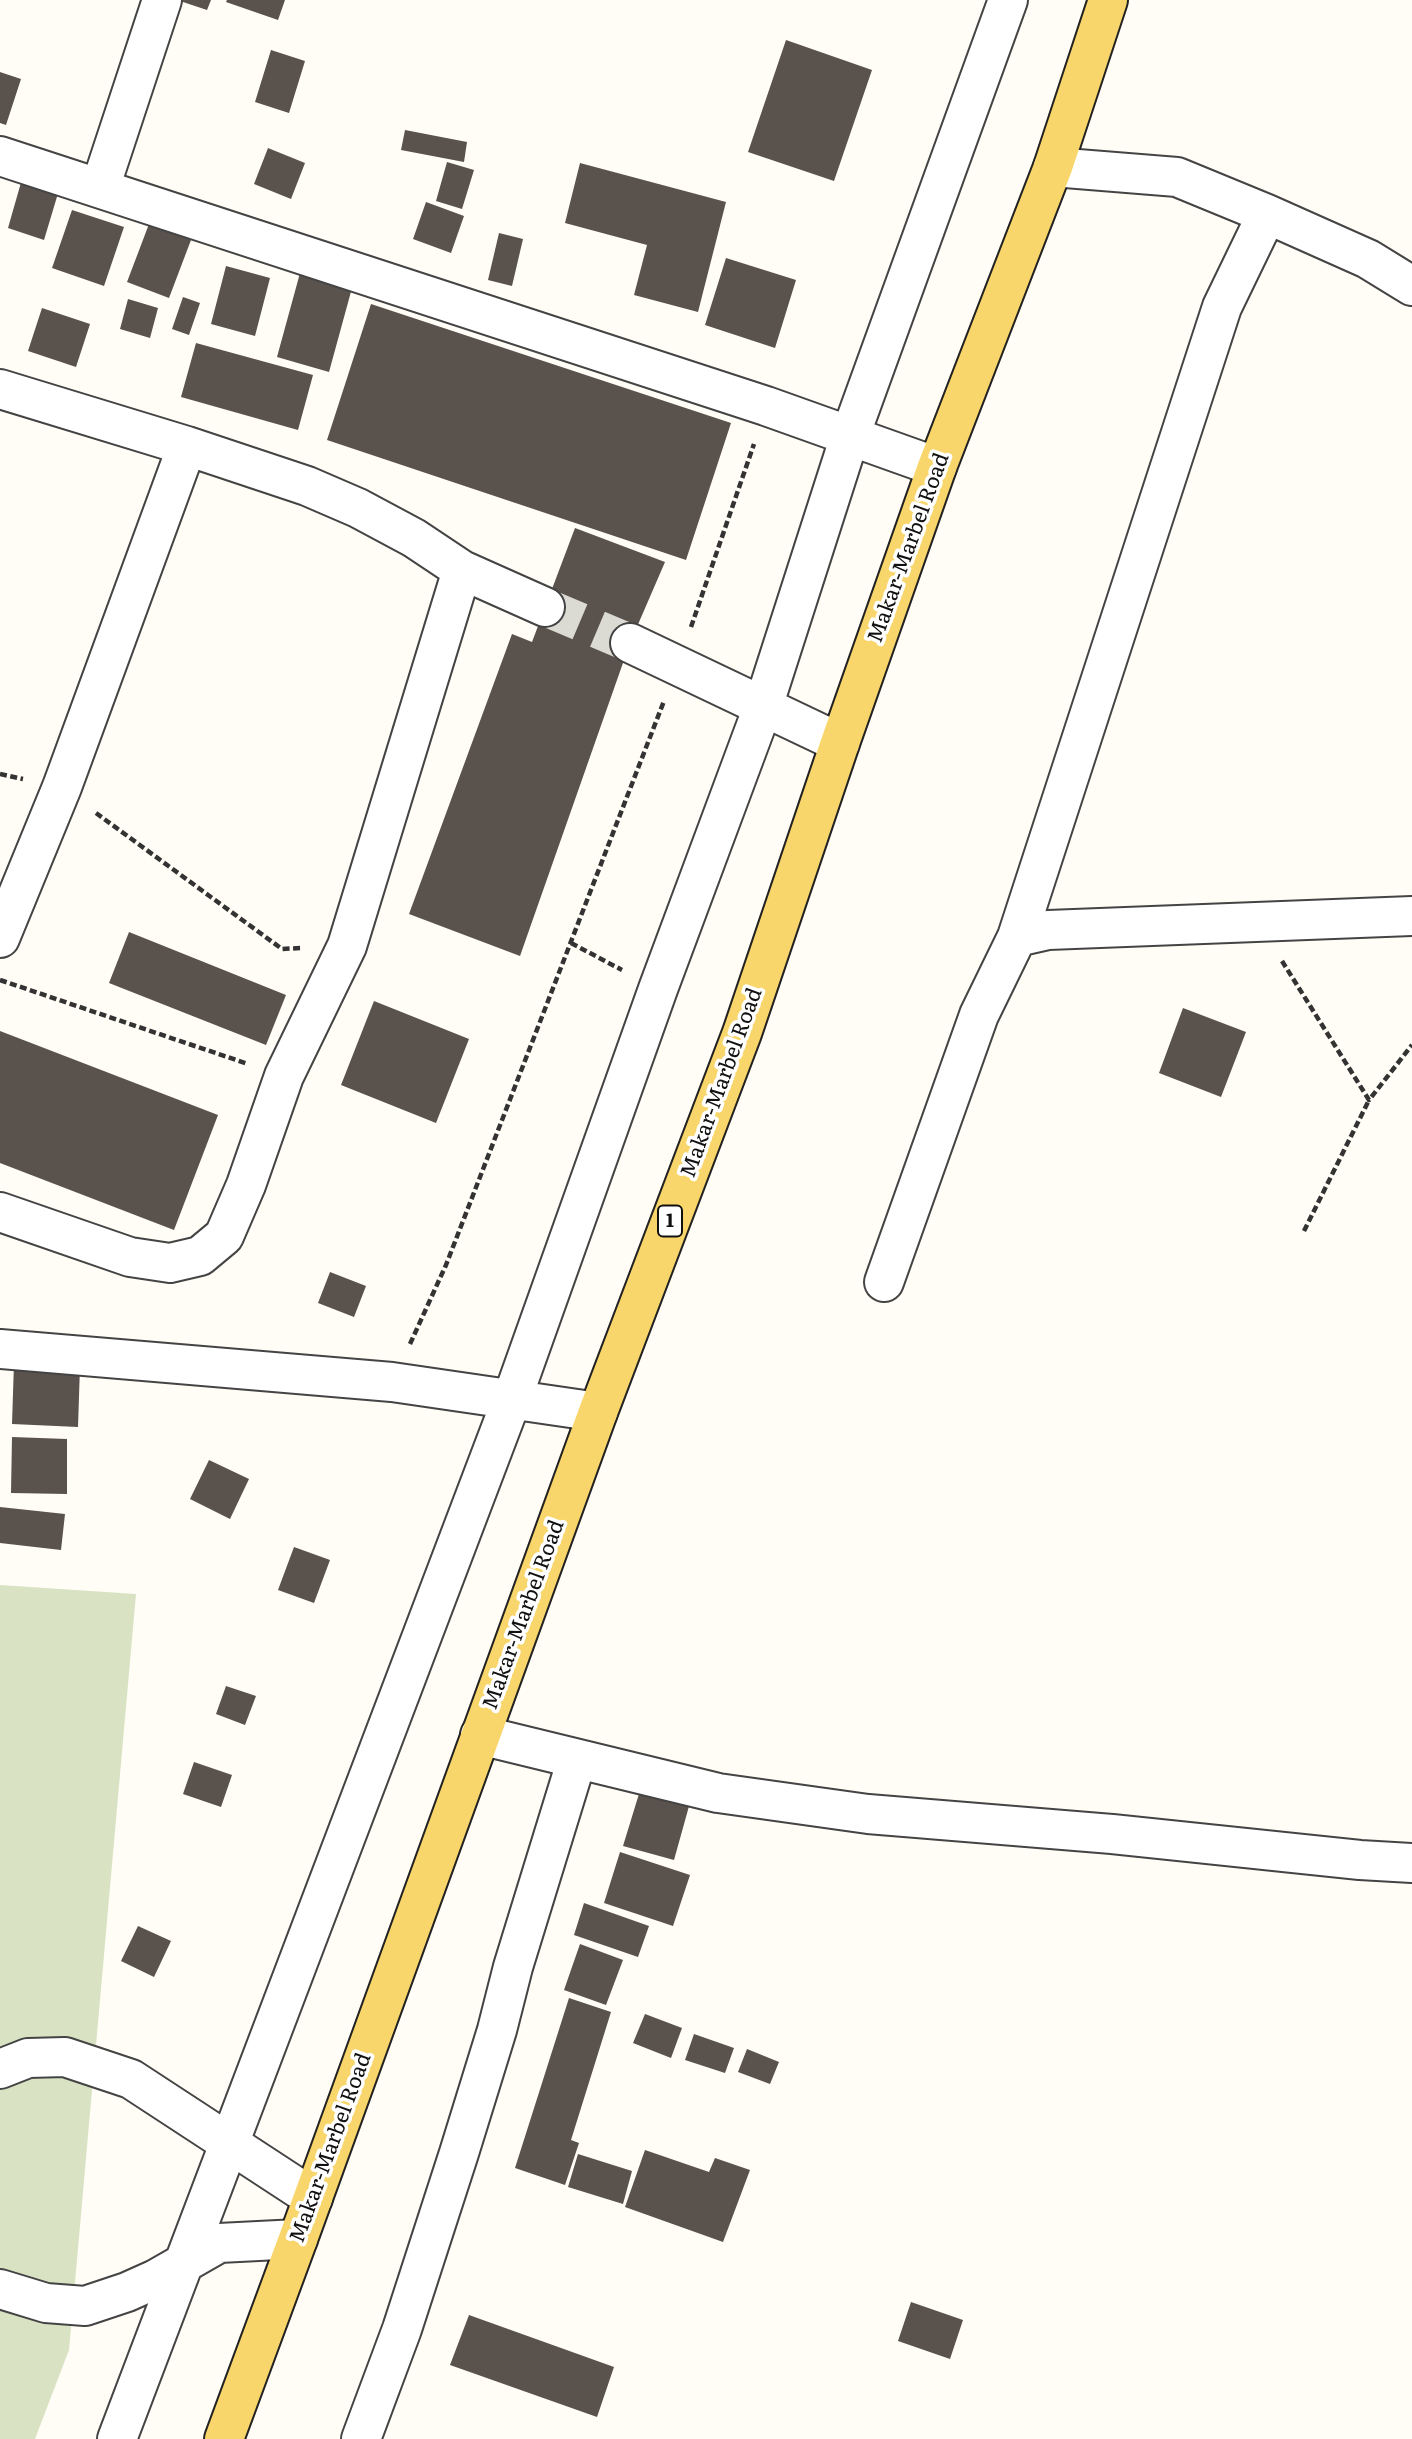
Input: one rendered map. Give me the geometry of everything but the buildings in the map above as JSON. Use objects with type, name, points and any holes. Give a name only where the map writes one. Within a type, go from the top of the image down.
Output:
[{"type":"main road","name":"Makar-Marbel Road","points":[[223,2439],[313,2199],[598,1412],[742,1033],[937,467],[1053,167],[1108,0]]},
{"type":"street","points":[[100,188],[162,0]]},
{"type":"street","points":[[117,2439],[512,1399],[658,989],[763,707],[850,436],[1007,0]]},
{"type":"street","points":[[0,156],[766,406],[937,467]]},
{"type":"street","points":[[1053,167],[1177,177],[1368,259],[1412,286]]},
{"type":"street","points":[[884,1282],[979,1015],[1017,937],[1222,307],[1267,214]]},
{"type":"street","points":[[1368,259],[1412,263]]},
{"type":"street","points":[[0,389],[307,486],[358,508],[414,538],[462,570],[545,607]]},
{"type":"street","points":[[0,938],[62,787],[187,446]]},
{"type":"street","points":[[0,1212],[130,1258],[170,1264],[200,1256],[224,1236],[246,1185],[284,1076],[347,946],[462,570]]},
{"type":"street","points":[[631,643],[840,743]]},
{"type":"street","points":[[1017,937],[1048,930],[1412,916]]},
{"type":"street","points":[[0,1349],[392,1382],[598,1412]]},
{"type":"street","points":[[480,1735],[718,1793],[868,1814],[1412,1863]]},
{"type":"street","points":[[361,2439],[402,2329],[459,2153],[577,1759]]},
{"type":"street","points":[[0,2069],[28,2058],[65,2057],[131,2079],[313,2199]]},
{"type":"street","points":[[0,2289],[46,2303],[85,2306],[127,2292],[219,2243],[298,2239]]},
{"type":"path","points":[[392,1382],[446,1265],[677,667],[766,406]]},
{"type":"path","points":[[0,774],[62,787],[282,949],[347,946]]},
{"type":"path","points":[[1258,922],[1369,1100]]},
{"type":"path","points":[[0,980],[284,1076]]},
{"type":"path","points":[[1304,1231],[1369,1100],[1412,1045]]},
{"type":"green space","points":[[0,1585],[136,1594],[69,2350],[35,2439],[0,2439]]},
{"type":"tunnel","points":[[545,607],[630,643]]}]
